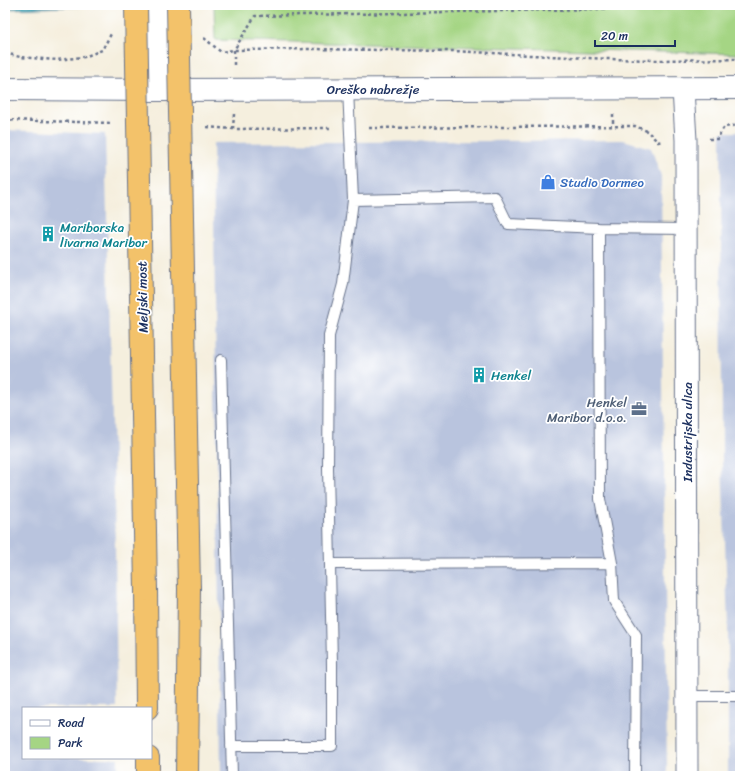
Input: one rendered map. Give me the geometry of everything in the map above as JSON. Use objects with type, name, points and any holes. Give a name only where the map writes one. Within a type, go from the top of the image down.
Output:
[{"type":"highway","name":"Meljski most","points":[[136,5],[147,707]]},
{"type":"highway","points":[[178,5],[189,589],[187,776]]},
{"type":"highway","points":[[148,759],[148,776]]},
{"type":"street","points":[[157,14],[158,90]]},
{"type":"street","name":"Oreško nabrežje","points":[[5,89],[158,90],[740,88]]},
{"type":"street","name":"Industrijska ulica","points":[[683,89],[686,140],[688,411],[686,696],[687,776]]},
{"type":"lane","points":[[231,746],[332,746],[328,468],[330,336],[343,284],[353,200],[348,89]]},
{"type":"lane","points":[[353,200],[495,197],[508,224],[599,228],[686,229]]},
{"type":"lane","points":[[599,228],[600,499],[612,563],[614,601],[636,635],[634,776]]},
{"type":"lane","points":[[221,360],[232,776]]},
{"type":"lane","points":[[330,564],[612,563]]},
{"type":"lane","points":[[686,696],[740,696]]},
{"type":"path","points":[[234,50],[255,16],[740,6]]},
{"type":"path","points":[[208,42],[220,52],[234,50],[312,49],[453,51],[608,60],[740,58]]},
{"type":"path","points":[[5,53],[20,57],[57,60],[84,57],[102,50]]},
{"type":"path","points":[[5,120],[118,123]]},
{"type":"path","points":[[717,138],[724,127],[740,125]]},
{"type":"path","points":[[387,128],[635,126],[647,131],[658,142]]},
{"type":"path","points":[[207,127],[233,129],[317,128]]},
{"type":"shaded area","points":[[5,130],[105,134],[115,542],[117,707],[22,707],[22,759],[118,759],[118,776],[5,776]]},
{"type":"shaded area","points":[[721,132],[740,132],[740,776],[728,776],[728,626],[722,460]]},
{"type":"shaded area","points":[[623,140],[651,148],[661,176],[667,776],[221,776],[213,143]]},
{"type":"green space","points":[[214,5],[740,5],[740,54],[215,40]]},
{"type":"water","points":[[5,5],[128,5],[5,9]]},
{"type":"place","name":"Studio Dormeo","points":[[548,182]]},
{"type":"place","name":"Mariborska livarna Maribor","points":[[48,234]]},
{"type":"place","name":"Henkel","points":[[479,375]]},
{"type":"place","name":"Henkel Maribor d.o.o.","points":[[639,409]]}]
